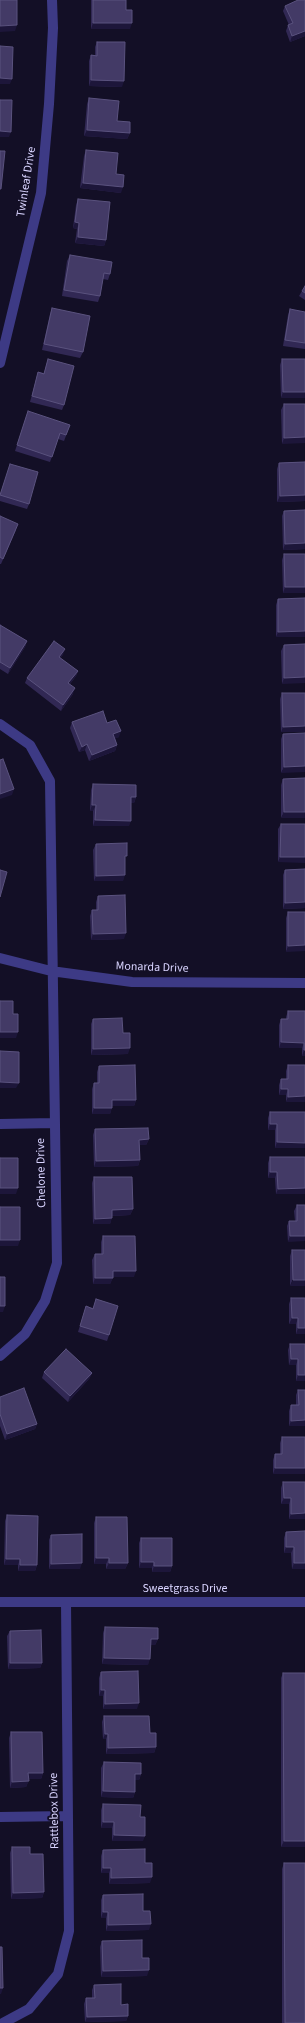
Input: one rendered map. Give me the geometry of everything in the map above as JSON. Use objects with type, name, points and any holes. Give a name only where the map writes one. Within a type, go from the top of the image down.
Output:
[{"type":"street","name":"Twinleaf Drive","points":[[0,364],[41,193],[49,104],[52,0]]},
{"type":"street","name":"Chelone Drive","points":[[0,724],[30,745],[50,781],[51,971],[56,1263],[44,1301],[25,1334],[0,1356]]},
{"type":"street","name":"Monarda Drive","points":[[0,958],[51,971],[132,982],[305,983]]},
{"type":"street","points":[[0,1124],[54,1123]]},
{"type":"street","name":"Sweetgrass Drive","points":[[0,1602],[305,1602]]},
{"type":"street","name":"Rattlebox Drive","points":[[3,2023],[29,2009],[58,1974],[69,1931],[66,1602]]},
{"type":"street","points":[[0,1817],[68,1816]]},
{"type":"building","points":[[0,0],[17,0],[17,25],[0,26]]},
{"type":"building","points":[[93,0],[126,0],[126,10],[132,10],[132,23],[93,23]]},
{"type":"building","points":[[298,0],[305,0],[305,31],[292,36],[288,25],[293,23],[285,6]]},
{"type":"building","points":[[97,42],[125,42],[124,81],[91,80],[91,55],[97,56]]},
{"type":"building","points":[[0,46],[13,47],[12,79],[0,78]]},
{"type":"building","points":[[89,98],[119,101],[117,121],[130,122],[130,133],[87,130]]},
{"type":"building","points":[[0,100],[12,100],[11,132],[0,131]]},
{"type":"building","points":[[86,150],[118,153],[116,174],[124,175],[123,187],[83,183]]},
{"type":"building","points":[[0,151],[5,151],[1,189],[0,189]]},
{"type":"building","points":[[78,199],[110,202],[106,240],[78,237],[79,223],[75,222]]},
{"type":"building","points":[[70,255],[112,262],[110,274],[104,273],[100,296],[64,290]]},
{"type":"building","points":[[305,286],[305,293],[302,291]]},
{"type":"building","points":[[52,308],[90,316],[83,352],[44,344]]},
{"type":"building","points":[[290,309],[305,312],[305,343],[285,340]]},
{"type":"building","points":[[48,359],[74,366],[64,405],[32,396],[38,372],[44,374]]},
{"type":"building","points":[[282,359],[305,359],[305,392],[283,392]]},
{"type":"building","points":[[284,404],[305,404],[305,437],[284,438]]},
{"type":"building","points":[[28,411],[70,425],[66,435],[60,433],[52,457],[17,445]]},
{"type":"building","points":[[305,462],[305,495],[280,496],[279,463]]},
{"type":"building","points":[[10,464],[38,472],[29,504],[0,495]]},
{"type":"building","points":[[305,510],[305,543],[285,544],[284,511]]},
{"type":"building","points":[[0,516],[18,524],[3,559],[0,557]]},
{"type":"building","points":[[284,554],[305,554],[305,587],[285,587]]},
{"type":"building","points":[[305,598],[305,631],[278,632],[278,599]]},
{"type":"building","points":[[0,625],[27,641],[10,668],[0,662]]},
{"type":"building","points":[[54,641],[65,649],[59,657],[78,671],[68,683],[75,688],[63,705],[27,678]]},
{"type":"building","points":[[305,644],[305,677],[284,678],[284,645]]},
{"type":"building","points":[[282,693],[305,693],[305,726],[283,727]]},
{"type":"building","points":[[103,711],[107,723],[116,720],[121,731],[113,734],[117,745],[92,755],[87,744],[82,747],[72,722]]},
{"type":"building","points":[[305,733],[305,766],[284,767],[283,734]]},
{"type":"building","points":[[3,759],[14,789],[0,794],[0,760]]},
{"type":"building","points":[[305,778],[305,812],[284,812],[283,779]]},
{"type":"building","points":[[93,784],[136,785],[136,797],[131,797],[131,821],[95,820],[96,805],[92,805]]},
{"type":"building","points":[[281,824],[305,824],[305,857],[280,857]]},
{"type":"building","points":[[127,843],[125,875],[96,876],[96,844]]},
{"type":"building","points":[[305,869],[305,902],[285,903],[285,870]]},
{"type":"building","points":[[0,870],[7,872],[0,897]]},
{"type":"building","points":[[125,895],[126,933],[93,934],[92,910],[98,910],[98,896]]},
{"type":"building","points":[[288,912],[305,912],[305,945],[288,946]]},
{"type":"building","points":[[0,1001],[13,1001],[13,1014],[18,1014],[18,1032],[0,1032]]},
{"type":"building","points":[[288,1011],[305,1011],[305,1050],[304,1043],[281,1042],[281,1019],[288,1019]]},
{"type":"building","points":[[122,1018],[123,1033],[130,1033],[130,1048],[93,1049],[93,1019]]},
{"type":"building","points":[[0,1051],[19,1052],[19,1083],[0,1082]]},
{"type":"building","points":[[135,1065],[136,1100],[112,1100],[112,1108],[94,1108],[94,1083],[99,1083],[99,1066]]},
{"type":"building","points":[[288,1065],[305,1065],[305,1096],[288,1097],[288,1089],[281,1089],[281,1079],[288,1079]]},
{"type":"building","points":[[270,1112],[305,1112],[305,1143],[277,1142],[277,1124],[270,1124]]},
{"type":"building","points":[[148,1128],[149,1139],[139,1140],[140,1160],[96,1161],[95,1129]]},
{"type":"building","points":[[270,1157],[305,1157],[305,1188],[278,1189],[277,1172],[270,1172]]},
{"type":"building","points":[[0,1158],[18,1158],[18,1188],[0,1188]]},
{"type":"building","points":[[94,1177],[132,1177],[133,1209],[112,1210],[112,1218],[95,1219]]},
{"type":"building","points":[[297,1205],[305,1205],[305,1236],[290,1236],[289,1221],[297,1221]]},
{"type":"building","points":[[0,1207],[20,1207],[20,1240],[0,1240]]},
{"type":"building","points":[[103,1236],[135,1236],[136,1271],[113,1271],[113,1278],[95,1278],[95,1254],[103,1254]]},
{"type":"building","points":[[292,1250],[305,1250],[305,1280],[293,1280]]},
{"type":"building","points":[[0,1277],[5,1277],[5,1306],[0,1306]]},
{"type":"building","points":[[291,1298],[305,1298],[305,1328],[298,1328],[298,1318],[292,1318]]},
{"type":"building","points":[[96,1299],[118,1306],[109,1335],[80,1326],[86,1306],[93,1309]]},
{"type":"building","points":[[290,1344],[305,1344],[305,1375],[298,1375],[298,1359],[291,1359]]},
{"type":"building","points":[[66,1349],[92,1373],[70,1396],[44,1372]]},
{"type":"building","points":[[24,1388],[37,1424],[7,1434],[0,1414],[0,1397]]},
{"type":"building","points":[[298,1390],[305,1390],[305,1420],[291,1421],[291,1405],[299,1405]]},
{"type":"building","points":[[282,1437],[305,1437],[305,1468],[275,1468],[275,1454],[282,1454]]},
{"type":"building","points":[[283,1482],[305,1482],[305,1513],[291,1514],[291,1498],[284,1498]]},
{"type":"building","points":[[7,1515],[38,1516],[37,1565],[20,1565],[20,1559],[6,1559]]},
{"type":"building","points":[[96,1517],[127,1517],[128,1563],[109,1563],[109,1558],[96,1558]]},
{"type":"building","points":[[305,1531],[305,1563],[294,1563],[294,1547],[286,1547],[286,1532]]},
{"type":"building","points":[[82,1534],[82,1563],[51,1564],[51,1535]]},
{"type":"building","points":[[141,1538],[172,1538],[172,1566],[154,1566],[154,1562],[141,1562]]},
{"type":"building","points":[[105,1627],[158,1628],[158,1639],[151,1639],[150,1659],[104,1658]]},
{"type":"building","points":[[41,1630],[42,1663],[10,1663],[10,1631]]},
{"type":"building","points":[[138,1671],[139,1703],[105,1704],[105,1690],[101,1690],[101,1672]]},
{"type":"building","points":[[283,1673],[305,1673],[305,1841],[284,1841]]},
{"type":"building","points":[[104,1716],[149,1716],[150,1733],[156,1733],[156,1747],[108,1748],[108,1734],[105,1734]]},
{"type":"building","points":[[11,1732],[42,1732],[43,1773],[28,1773],[29,1781],[12,1782]]},
{"type":"building","points":[[104,1762],[141,1763],[141,1774],[135,1774],[135,1792],[103,1791]]},
{"type":"building","points":[[103,1804],[141,1805],[140,1817],[145,1817],[145,1836],[114,1835],[114,1822],[103,1822]]},
{"type":"building","points":[[12,1847],[30,1847],[30,1854],[43,1854],[44,1892],[13,1893]]},
{"type":"building","points":[[145,1849],[145,1863],[152,1863],[152,1877],[111,1878],[111,1868],[103,1868],[103,1850]]},
{"type":"building","points":[[284,1863],[305,1863],[305,2023],[285,2023]]},
{"type":"building","points":[[143,1894],[143,1911],[150,1911],[151,1924],[108,1925],[108,1912],[103,1912],[103,1895]]},
{"type":"building","points":[[142,1940],[142,1958],[149,1958],[149,1970],[103,1971],[102,1941]]},
{"type":"building","points":[[0,1947],[2,1947],[3,1988],[0,1988]]},
{"type":"building","points":[[121,1984],[121,2005],[128,2004],[128,2016],[87,2017],[86,1998],[95,1998],[94,1985]]}]
